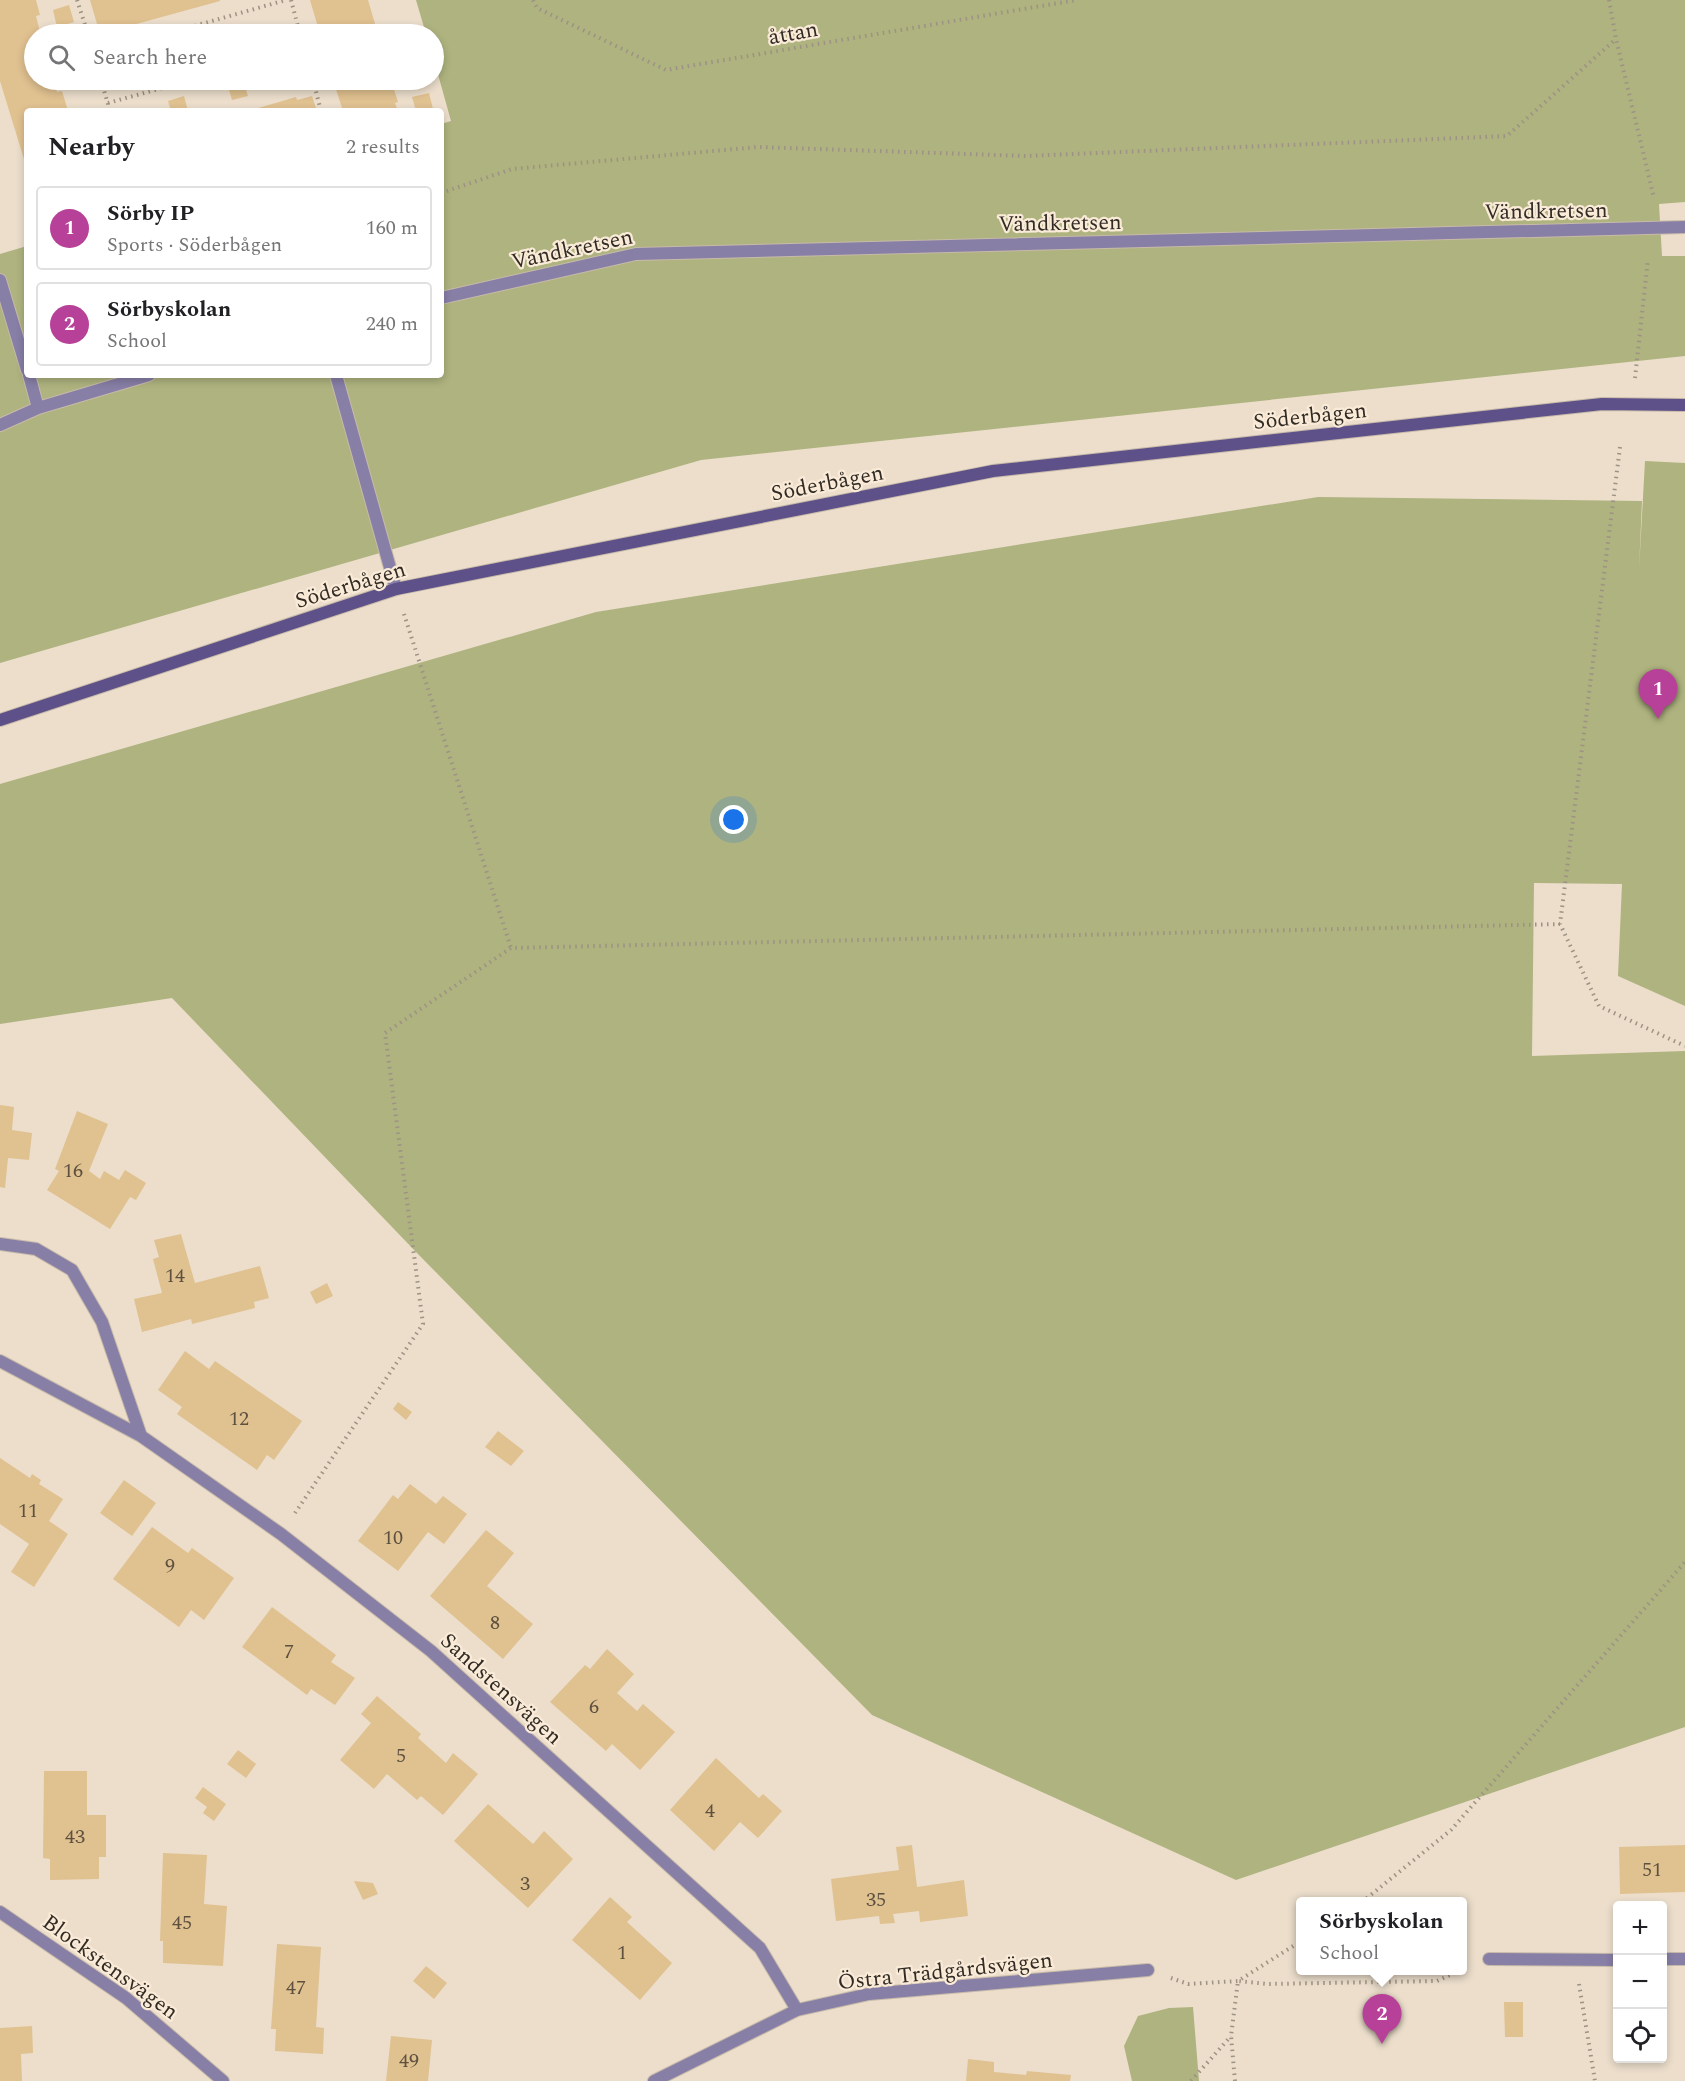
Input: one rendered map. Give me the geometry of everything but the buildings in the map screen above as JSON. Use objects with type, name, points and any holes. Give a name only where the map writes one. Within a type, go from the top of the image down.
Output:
[{"type":"street","name":"Vändkretsen","points":[[444,296],[636,254],[1685,227]]},
{"type":"street","points":[[0,280],[24,360]]},
{"type":"street","points":[[29,378],[38,408]]},
{"type":"street","points":[[0,425],[38,408],[139,378]]},
{"type":"street","points":[[337,378],[396,589]]},
{"type":"street","name":"Söderbågen","points":[[0,720],[396,589],[993,471],[1602,404],[1685,405]]},
{"type":"street","points":[[0,1244],[36,1249],[72,1270],[102,1322],[141,1436]]},
{"type":"street","name":"Sandstensvägen","points":[[0,1361],[141,1436],[281,1534],[431,1651],[760,1948],[797,2010]]},
{"type":"street","name":"Blockstensvägen","points":[[0,1912],[126,1998],[223,2081]]},
{"type":"street","points":[[1489,1959],[1613,1960]]},
{"type":"street","points":[[1667,1959],[1685,1959]]},
{"type":"street","name":"Östra Trädgårdsvägen","points":[[654,2081],[797,2010],[869,1994],[1148,1970]]},
{"type":"path","points":[[77,0],[85,24]]},
{"type":"path","points":[[201,24],[286,0]]},
{"type":"path","points":[[291,0],[297,24]]},
{"type":"path","name":"åttan","points":[[533,0],[537,8],[666,70],[1076,0]]},
{"type":"path","points":[[1609,0],[1616,39],[1654,198]]},
{"type":"path","points":[[444,192],[512,170],[758,147],[1026,156],[1507,135],[1616,39]]},
{"type":"path","points":[[104,90],[109,108]]},
{"type":"path","points":[[108,103],[155,90]]},
{"type":"path","points":[[316,90],[320,108]]},
{"type":"path","points":[[1635,378],[1648,259]]},
{"type":"path","points":[[1620,447],[1560,924],[1599,1006],[1685,1046]]},
{"type":"path","points":[[396,589],[511,948]]},
{"type":"path","points":[[281,1534],[423,1323],[385,1033],[511,948],[1560,924]]},
{"type":"path","points":[[1368,1897],[1450,1830],[1685,1562]]},
{"type":"path","points":[[1238,1981],[1296,1944]]},
{"type":"path","points":[[1575,1960],[1595,2081]]},
{"type":"path","points":[[1148,1970],[1188,1984],[1238,1981],[1268,1984],[1437,1981],[1451,1975]]},
{"type":"path","points":[[1235,2081],[1231,2036],[1238,1981]]},
{"type":"path","points":[[1191,2081],[1231,2036]]},
{"type":"green space","points":[[416,0],[1685,0],[1685,202],[1659,204],[1662,256],[1685,256],[1685,356],[701,460],[0,663],[0,254],[24,247],[24,378],[444,378],[444,123],[451,121],[442,90],[444,24],[423,24]]},
{"type":"green space","points":[[1645,461],[1685,463],[1685,1006],[1618,976],[1622,884],[1534,883],[1532,1056],[1685,1051],[1685,1727],[1236,1880],[872,1715],[417,1253],[172,998],[0,1024],[0,784],[596,612],[1318,497],[1642,501],[1639,570]]},
{"type":"green space","points":[[1193,2007],[1199,2081],[1132,2081],[1124,2046],[1138,2016],[1169,2008]]},
{"type":"place","name":"Sörby IP","points":[[1658,719]]},
{"type":"place","name":"Sörbyskolan","points":[[1382,2044]]}]
